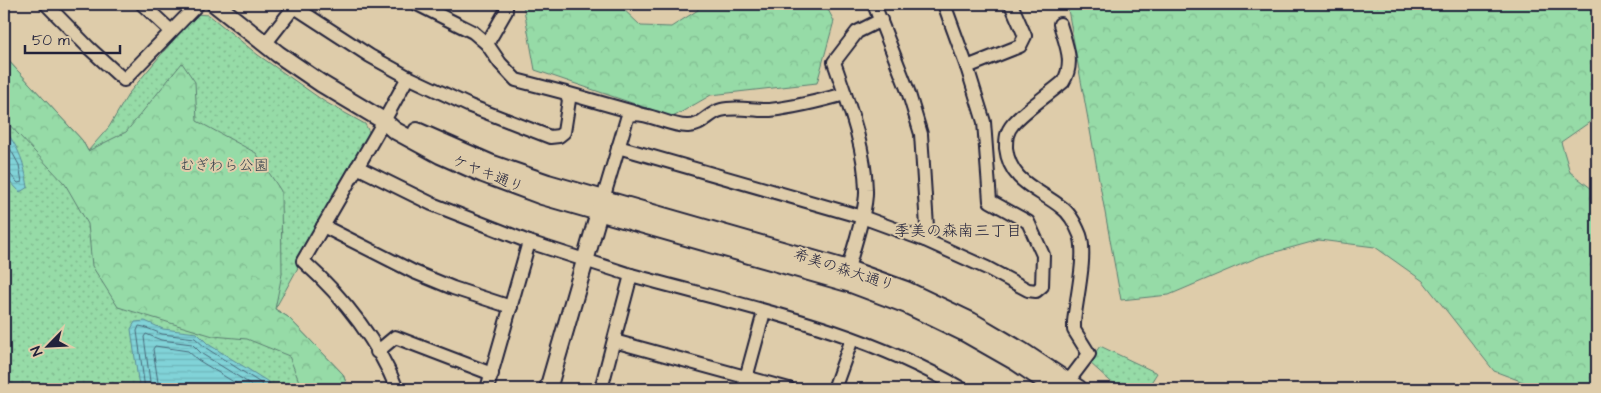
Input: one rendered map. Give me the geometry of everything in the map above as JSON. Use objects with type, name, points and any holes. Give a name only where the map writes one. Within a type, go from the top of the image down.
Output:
[{"type":"street","points":[[46,4],[89,48],[124,80],[198,4]]},
{"type":"street","points":[[142,4],[171,31]]},
{"type":"street","name":"ケヤキ通り","points":[[215,4],[265,44],[322,84],[394,130],[483,174],[542,196],[601,205]]},
{"type":"street","points":[[416,4],[473,32],[487,44],[500,63],[516,80],[687,126],[698,124],[720,110],[777,109],[804,105],[845,94]]},
{"type":"street","points":[[487,44],[506,11],[506,4]]},
{"type":"street","points":[[874,4],[908,91],[921,134],[928,227],[924,240]]},
{"type":"street","points":[[618,147],[862,217],[924,240],[987,268],[1028,290],[1036,291],[1042,286],[1043,255],[1028,222],[990,201],[984,122],[967,67],[944,4]]},
{"type":"street","points":[[967,67],[1020,46],[1025,36],[1011,4]]},
{"type":"street","points":[[265,44],[292,5],[370,56],[408,77],[470,106],[550,137],[559,136],[564,132],[570,100],[566,93]]},
{"type":"street","points":[[848,269],[867,191],[859,140],[834,62],[857,32],[881,20]]},
{"type":"street","points":[[1060,24],[1070,58],[1068,74],[1063,82],[1012,124],[1005,136],[1007,154],[1014,171],[1029,187],[1062,207],[1073,221],[1080,236],[1083,252],[1074,330],[1089,354],[1066,387]]},
{"type":"street","points":[[396,389],[377,352],[341,298],[303,261],[408,77]]},
{"type":"street","points":[[548,389],[628,115],[637,113]]},
{"type":"street","points":[[357,167],[432,204],[529,242],[632,275],[813,324],[914,364],[962,389]]},
{"type":"street","name":"希美の森大通り","points":[[601,205],[851,284],[907,305],[965,333],[1016,362],[1066,387]]},
{"type":"street","name":"希美の森大通り","points":[[601,205],[848,269],[906,290],[963,317],[1022,351],[1066,387]]},
{"type":"street","points":[[323,226],[414,272],[453,288],[511,307]]},
{"type":"street","points":[[487,389],[529,242]]},
{"type":"street","points":[[601,389],[632,275]]},
{"type":"street","points":[[745,384],[764,312]]},
{"type":"street","points":[[377,352],[395,338],[492,374]]},
{"type":"street","points":[[834,389],[852,339]]},
{"type":"street","points":[[614,341],[745,384],[789,389]]},
{"type":"green space","points":[[523,4],[618,4],[641,26],[671,27],[698,10],[698,4],[825,4],[834,21],[817,83],[711,95],[673,117],[535,70]]},
{"type":"green space","points":[[1067,4],[1597,4],[1597,117],[1561,142],[1570,172],[1592,189],[1597,187],[1597,389],[1542,389],[1494,371],[1423,281],[1375,247],[1319,240],[1261,256],[1169,295],[1121,300]]},
{"type":"green space","name":"むぎわら公園","points":[[195,14],[209,15],[258,55],[325,102],[365,124],[370,134],[296,261],[300,264],[275,309],[288,317],[343,374],[348,389],[4,389],[4,56],[82,140],[88,151],[109,127],[129,93]]},
{"type":"green space","name":"むぎわら公園","points":[[4,56],[82,140],[88,151],[126,132],[182,63],[195,82],[197,121],[256,153],[281,191],[282,274],[275,309],[288,317],[343,374],[348,389],[302,389],[289,356],[247,339],[213,336],[118,307],[92,266],[88,224],[65,184],[4,119]]},
{"type":"green space","points":[[1100,346],[1157,373],[1147,389],[1119,389],[1089,362]]},
{"type":"water","points":[[4,129],[18,150],[25,171],[28,187],[20,192],[4,175]]},
{"type":"water","points":[[145,321],[163,329],[197,333],[208,344],[270,383],[267,389],[141,389],[131,329],[135,322]]},
{"type":"district","name":"季美の森南三丁目","points":[[958,231]]}]
